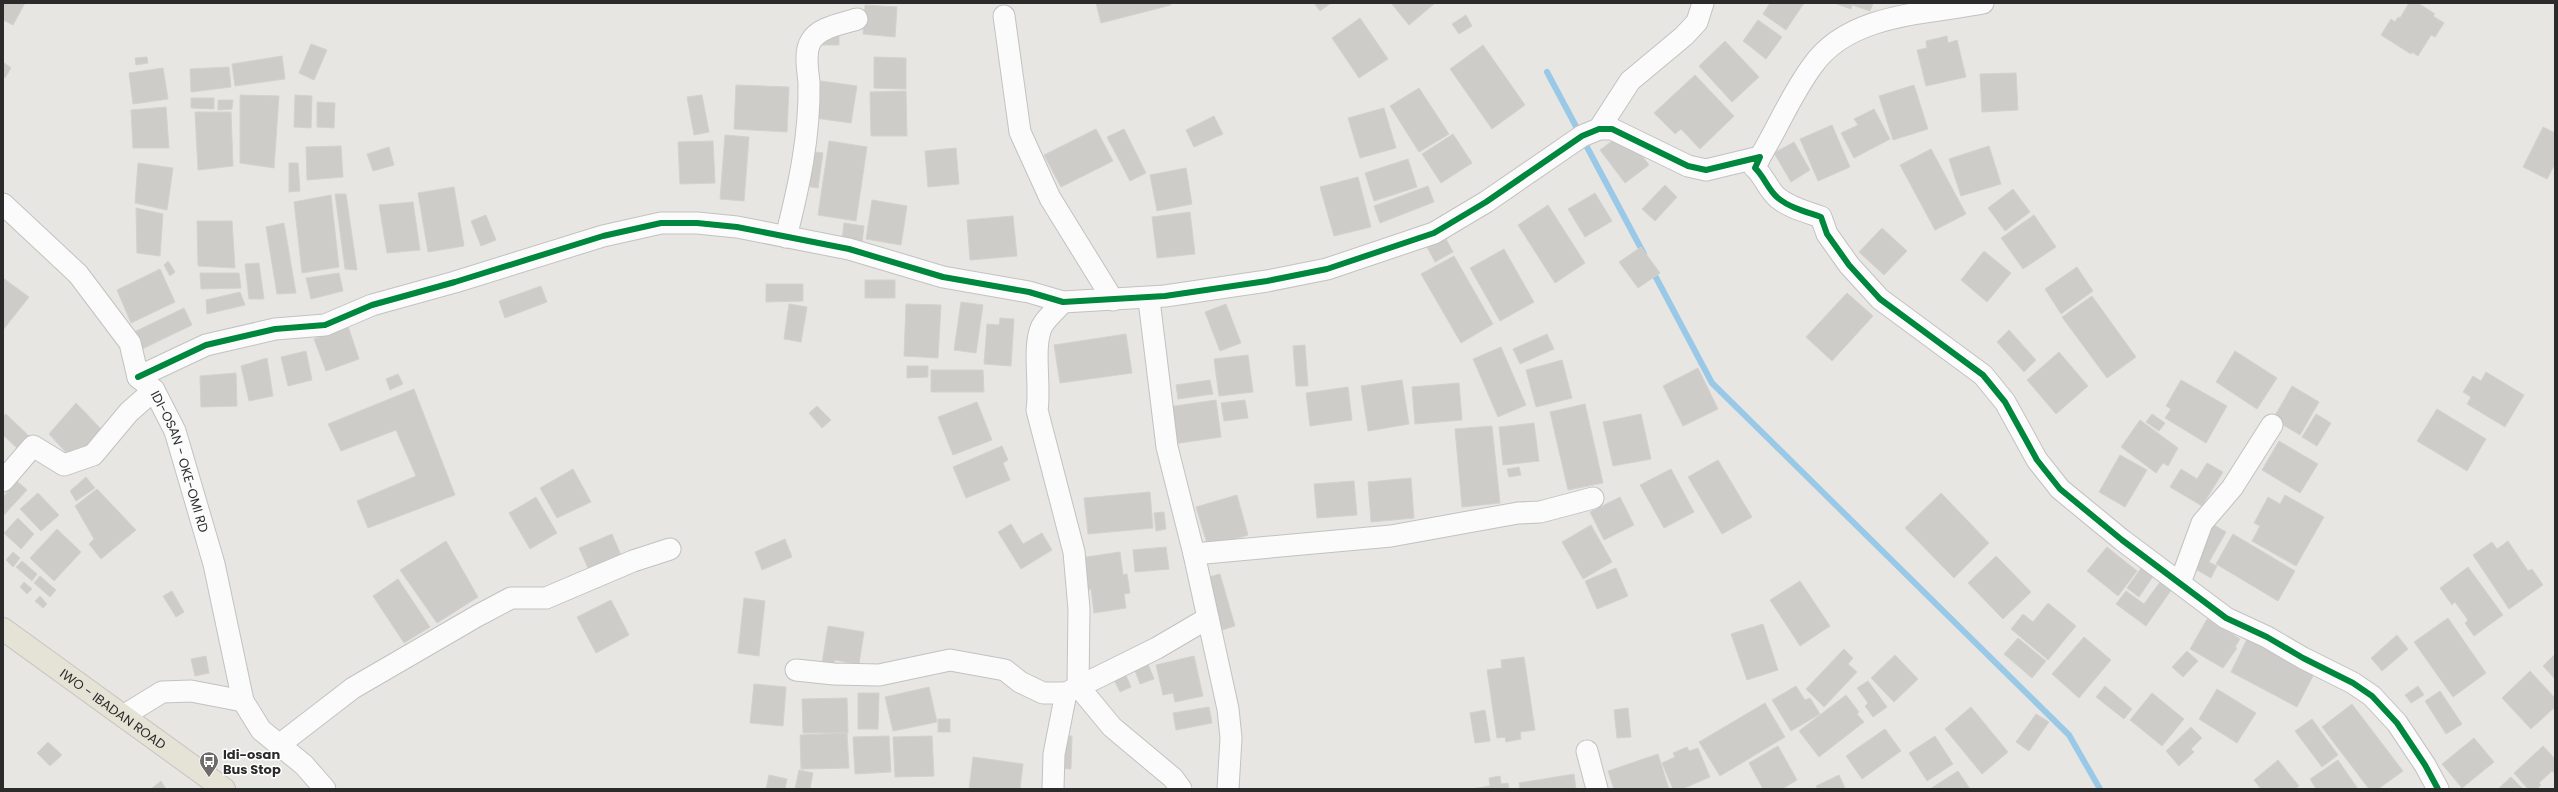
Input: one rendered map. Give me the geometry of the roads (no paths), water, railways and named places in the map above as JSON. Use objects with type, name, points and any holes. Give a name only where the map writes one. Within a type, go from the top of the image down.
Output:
[{"type":"main road","name":"IWO - IBADAN ROAD","points":[[3,629],[215,785]]},
{"type":"street","points":[[1599,129],[1630,81],[1684,36],[1697,22],[1703,3]]},
{"type":"street","points":[[1983,3],[1887,18],[1856,31],[1829,47],[1810,69],[1755,168],[1777,198],[1794,208],[1821,217],[1827,234],[1836,247],[1880,299],[1920,331],[1983,375],[2005,402],[2037,460],[2060,489],[2122,540],[2226,618],[2267,637],[2303,658],[2353,683],[2372,696],[2397,723],[2426,765],[2438,789]]},
{"type":"street","points":[[1004,16],[1020,132],[1050,198],[1120,300]]},
{"type":"street","points":[[786,237],[800,181],[809,113],[808,57],[810,42],[817,33],[857,20]]},
{"type":"street","points":[[3,481],[33,446],[64,465],[93,455],[129,412],[146,384],[206,345],[275,329],[325,325],[372,305],[610,234],[661,223],[697,222],[737,227],[850,249],[943,277],[1028,292],[1063,302],[1157,298],[1267,281],[1327,269],[1434,233],[1486,202],[1582,136],[1599,129],[1612,129],[1688,166],[1706,170],[1760,158]]},
{"type":"street","name":"IDI-OSAN - OKE-OMI RD","points":[[3,204],[78,274],[130,343],[146,384],[174,431],[214,564],[243,701],[261,730],[304,765],[325,789]]},
{"type":"street","points":[[1028,292],[1042,326]]},
{"type":"street","points":[[1157,298],[1167,447],[1194,554],[1228,709],[1231,738],[1228,789]]},
{"type":"street","points":[[1054,789],[1054,754],[1062,704],[1072,690],[1079,609],[1074,552],[1037,410],[1040,394],[1038,348],[1042,326],[1063,302]]},
{"type":"street","points":[[2180,583],[2202,523],[2232,488],[2272,425]]},
{"type":"street","points":[[1194,554],[1391,536],[1518,513],[1540,512],[1593,498]]},
{"type":"street","points":[[278,744],[353,688],[511,598],[546,598],[633,561],[670,550]]},
{"type":"street","points":[[796,670],[834,674],[879,675],[950,660],[1005,670],[1020,682],[1043,693],[1072,690],[1157,648],[1208,618]]},
{"type":"street","points":[[1072,690],[1112,727],[1173,778],[1181,789]]},
{"type":"street","points":[[123,716],[162,692],[191,691],[243,701]]},
{"type":"street","points":[[1587,751],[1597,789]]},
{"type":"waterway","points":[[1547,72],[1644,254]]},
{"type":"waterway","points":[[1652,270],[1712,383],[2069,735],[2100,789]]},
{"type":"place","name":"Idi-osan Bus Stop","points":[[209,778]]}]
